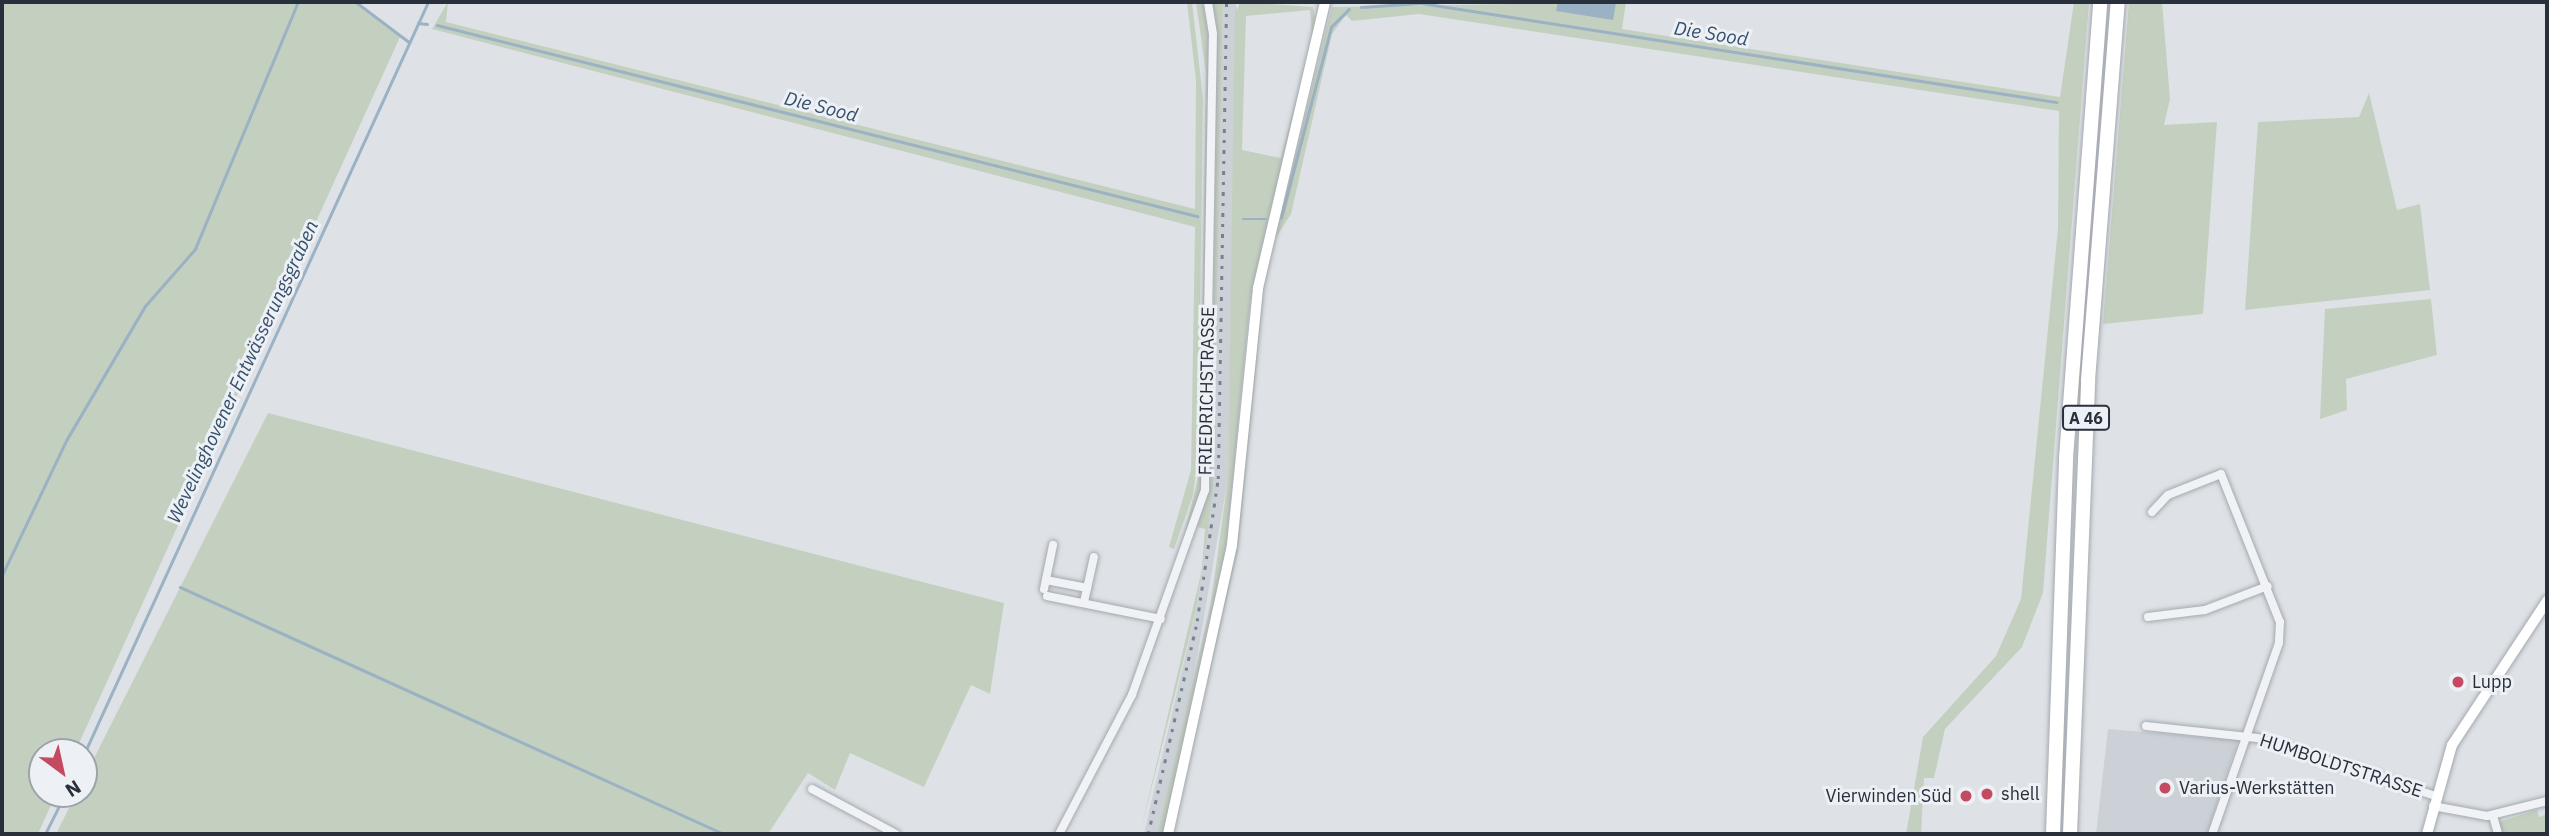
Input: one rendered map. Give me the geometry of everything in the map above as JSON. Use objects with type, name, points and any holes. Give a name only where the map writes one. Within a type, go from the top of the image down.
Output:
[{"type":"highway","name":"A 46","points":[[2053,834],[2067,445],[2100,2]]},
{"type":"highway","name":"A 46","points":[[2070,834],[2088,380],[2118,2]]},
{"type":"street","name":"FRIEDRICHSTRASSE","points":[[1059,834],[1128,704],[1186,547],[1207,467],[1213,34],[1208,2]]},
{"type":"street","points":[[1168,834],[1232,545],[1258,288],[1325,2]]},
{"type":"street","points":[[2152,512],[2168,495],[2221,474],[2268,586],[2281,635],[2212,834]]},
{"type":"street","points":[[1046,589],[1053,545]]},
{"type":"street","points":[[1084,602],[1094,557]]},
{"type":"street","points":[[2148,617],[2199,611],[2268,586]]},
{"type":"street","points":[[1046,589],[1087,588]]},
{"type":"street","points":[[1046,589],[1084,602],[1161,619]]},
{"type":"street","points":[[2427,834],[2434,801],[2457,736],[2547,601]]},
{"type":"street","name":"HUMBOLDTSTRASSE","points":[[2146,726],[2246,736],[2434,801],[2493,816]]},
{"type":"street","points":[[812,789],[896,834]]},
{"type":"street","points":[[2498,834],[2493,816],[2547,801]]},
{"type":"shaded area","points":[[1223,2],[1235,2],[1236,64],[1228,478],[1192,686],[1157,834],[1144,834],[1196,610],[1214,478]]},
{"type":"shaded area","points":[[2108,729],[2238,740],[2207,834],[2096,834]]},
{"type":"green space","points":[[2,2],[353,2],[400,37],[81,738],[28,738],[28,808],[50,808],[38,834],[2,834]]},
{"type":"green space","points":[[448,2],[446,22],[1195,209],[1196,80],[1187,2],[1192,2],[1203,98],[1198,454],[1193,495],[1174,549],[1169,547],[1191,470],[1195,227],[432,29]]},
{"type":"green space","points":[[1196,2],[1203,2],[1209,36],[1203,470],[1199,497],[1180,551],[1200,470],[1206,73]]},
{"type":"green space","points":[[1212,2],[1223,2],[1214,478],[1202,569],[1205,529],[1197,527],[1211,467],[1217,35]]},
{"type":"green space","points":[[1235,2],[1237,10],[1240,2],[1313,7],[1316,24],[1250,302],[1225,560],[1163,834],[1157,834],[1211,603],[1228,478]],"holes":[[[1310,10],[1312,36],[1281,158],[1242,150],[1246,16]]]},
{"type":"green space","points":[[1626,2],[1622,29],[2060,97],[2074,2],[2089,2],[2043,593],[2022,647],[1945,729],[1934,778],[1924,778],[1921,834],[1906,834],[1923,737],[1996,656],[2021,599],[2058,228],[2059,111],[1419,14],[1352,21],[1346,15],[1332,34],[1291,214],[1275,239],[1264,288],[1238,551],[1172,834],[1236,551],[1262,289],[1332,7]]},
{"type":"green space","points":[[2129,2],[2162,2],[2170,99],[2164,125],[2217,122],[2203,314],[2103,324]]},
{"type":"green space","points":[[2369,93],[2397,210],[2420,204],[2430,290],[2245,310],[2258,122],[2359,117]]},
{"type":"green space","points":[[2431,299],[2437,355],[2346,379],[2347,410],[2320,419],[2325,309]]},
{"type":"green space","points":[[268,413],[1004,603],[990,694],[971,685],[924,787],[850,753],[835,790],[808,773],[768,834],[56,834],[69,808],[98,808],[98,750]]},
{"type":"green space","points":[[1202,569],[1196,610],[1140,834]]},
{"type":"green space","points":[[2537,810],[2539,817],[2547,814],[2547,834],[2502,834],[2499,822]]},
{"type":"water","points":[[1558,2],[1616,3],[1613,20],[1556,11]]},
{"type":"waterway","points":[[2,575],[67,439],[145,306],[195,249],[298,2]]},
{"type":"waterway","points":[[356,2],[409,42]]},
{"type":"waterway","name":"Wevelinghovener Entwässerungsgraben","points":[[91,738],[428,2]]},
{"type":"waterway","name":"Die Sood","points":[[1361,7],[1421,3],[2056,102]]},
{"type":"waterway","name":"Die Sood","points":[[1281,218],[1331,27],[1349,9]]},
{"type":"waterway","name":"Die Sood","points":[[418,23],[427,24]]},
{"type":"waterway","name":"Die Sood","points":[[437,25],[1197,216]]},
{"type":"waterway","name":"Die Sood","points":[[1243,219],[1266,219]]},
{"type":"waterway","points":[[180,587],[724,834]]},
{"type":"waterway","name":"Wevelinghovener Entwässerungsgraben","points":[[45,834],[58,808]]},
{"type":"railway","points":[[1148,834],[1197,621],[1218,479],[1226,2]]},
{"type":"place","name":"Lupp","points":[[2458,682]]},
{"type":"place","name":"Varius-Werkstätten","points":[[2165,788]]},
{"type":"place","name":"shell","points":[[1987,794]]},
{"type":"place","name":"Vierwinden Süd","points":[[1966,796]]}]
